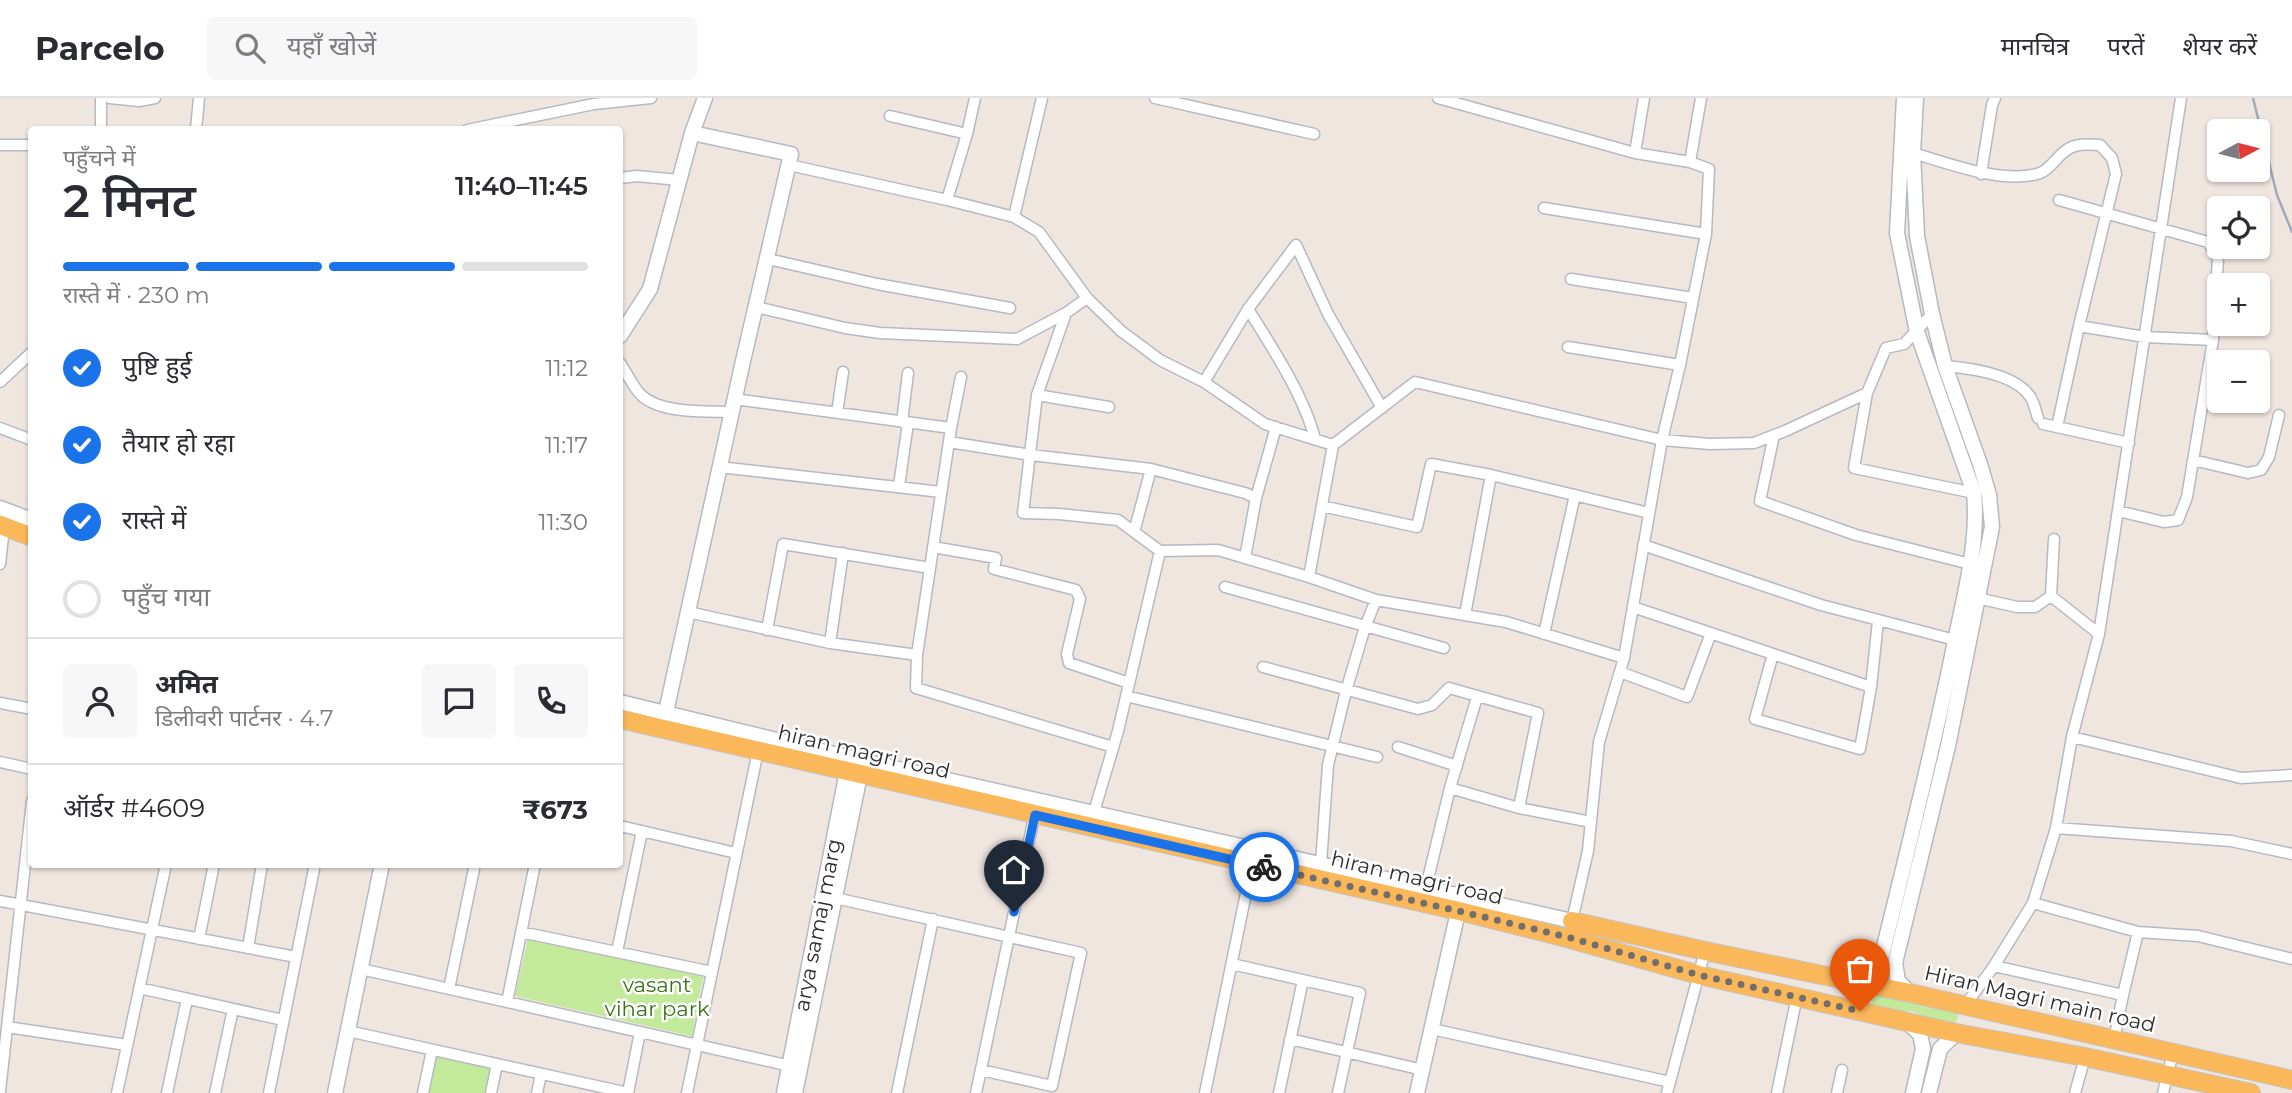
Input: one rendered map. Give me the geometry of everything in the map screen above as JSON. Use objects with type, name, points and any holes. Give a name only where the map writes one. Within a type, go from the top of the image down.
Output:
[{"type":"main road","points":[[2,526],[28,536]]},
{"type":"main road","name":"hiran magri road","points":[[623,719],[664,721],[1037,807],[1252,864],[1460,903],[1699,975],[1956,1033]]},
{"type":"main road","name":"Hiran Magri main road","points":[[1572,921],[1910,993],[2292,1080]]},
{"type":"main road","points":[[1860,1011],[1867,984]]},
{"type":"main road","points":[[1964,1007],[1956,1033],[2085,1057],[2243,1092]]},
{"type":"street","points":[[101,98],[102,126]]},
{"type":"street","points":[[110,98],[139,101],[155,98]]},
{"type":"street","points":[[196,126],[199,98]]},
{"type":"street","points":[[516,124],[594,104],[651,98]]},
{"type":"street","points":[[623,332],[650,289],[692,133],[705,98]]},
{"type":"street","points":[[947,200],[975,98]]},
{"type":"street","points":[[1014,216],[1042,98]]},
{"type":"street","points":[[1155,98],[1314,134]]},
{"type":"street","points":[[976,1093],[1037,807],[1094,812],[1426,887],[1460,903],[1572,921],[1588,851],[1599,742],[1624,658],[1662,440],[1706,234],[1709,169],[1690,162],[1635,153],[1438,98]]},
{"type":"street","points":[[1635,153],[1644,98]]},
{"type":"street","points":[[1690,162],[1701,98]]},
{"type":"street","points":[[1867,984],[1881,959],[1934,746],[1970,564],[1976,518],[1974,493],[1917,332],[1897,233],[1905,98]]},
{"type":"street","points":[[1910,993],[1898,981],[1895,963],[1948,746],[1992,527],[1989,495],[1980,464],[1945,366],[1917,236],[1913,153],[1916,98]]},
{"type":"street","points":[[1980,174],[1995,98]]},
{"type":"street","points":[[1964,1007],[1994,966],[2033,903],[2056,828],[2072,737],[2099,634],[2181,98]]},
{"type":"street","points":[[890,116],[967,134]]},
{"type":"street","points":[[623,703],[664,721],[791,154],[692,133]]},
{"type":"street","points":[[1913,153],[1980,174],[2019,175],[2040,173],[2064,151],[2083,144],[2100,145],[2112,158],[2116,174],[2057,427]]},
{"type":"street","points":[[0,145],[28,145]]},
{"type":"street","points":[[789,165],[1014,216],[1039,232],[1087,298],[1121,331],[1160,360],[1204,382],[1265,424],[1333,445]]},
{"type":"street","points":[[623,178],[637,176],[679,180]]},
{"type":"street","points":[[2059,200],[2208,242],[2218,258],[2213,340],[2187,496],[2178,520],[2164,522],[2118,511]]},
{"type":"street","points":[[1544,208],[1706,234]]},
{"type":"street","points":[[1204,382],[1248,309],[1296,245],[1328,314],[1382,408]]},
{"type":"street","points":[[768,259],[877,284],[1010,308]]},
{"type":"street","points":[[1571,279],[1693,298]]},
{"type":"street","points":[[756,307],[845,328],[880,333],[1017,339],[1066,313],[1087,298]]},
{"type":"street","points":[[1248,309],[1270,344],[1310,420],[1315,439]]},
{"type":"street","points":[[1066,313],[1037,395],[1023,513],[1118,520],[1160,551],[1218,550],[1309,576],[1376,600],[1506,622],[1624,658]]},
{"type":"street","points":[[1932,314],[1904,344],[1886,348],[1867,393],[1854,468],[1974,493]]},
{"type":"street","points":[[2079,326],[2145,337],[2213,340]]},
{"type":"street","points":[[1569,348],[1680,365]]},
{"type":"street","points":[[0,382],[28,354]]},
{"type":"street","points":[[1945,366],[1972,369],[2001,377],[2017,386],[2031,396],[2040,421],[2129,443]]},
{"type":"street","points":[[623,367],[641,394],[656,404],[687,410],[733,405],[837,413],[951,428]]},
{"type":"street","points":[[837,413],[843,372]]},
{"type":"street","points":[[899,486],[908,373]]},
{"type":"street","points":[[961,377],[917,655],[916,688],[1113,747]]},
{"type":"street","points":[[1309,576],[1333,445],[1415,383],[1662,440],[1710,444],[1754,443],[1867,393]]},
{"type":"street","points":[[1037,395],[1109,407]]},
{"type":"street","points":[[2193,460],[2248,472],[2261,470],[2269,457],[2279,415]]},
{"type":"street","points":[[0,428],[28,438]]},
{"type":"street","points":[[1245,558],[1256,498],[1276,428]]},
{"type":"street","points":[[1774,435],[1760,501],[1856,536],[1970,564]]},
{"type":"street","points":[[949,442],[1151,469],[1256,498]]},
{"type":"street","points":[[1322,506],[1417,527],[1431,464],[1491,475],[1649,513]]},
{"type":"street","points":[[719,467],[941,492]]},
{"type":"street","points":[[1134,532],[1151,469]]},
{"type":"street","points":[[1465,615],[1491,475]]},
{"type":"street","points":[[1544,634],[1575,495]]},
{"type":"street","points":[[0,508],[28,518]]},
{"type":"street","points":[[0,564],[2,526]]},
{"type":"street","points":[[2051,596],[2054,539]]},
{"type":"street","points":[[766,630],[783,544],[930,568]]},
{"type":"street","points":[[1643,545],[1821,604],[1955,640]]},
{"type":"street","points":[[933,547],[996,558],[994,569],[1076,590],[1080,599],[1067,654],[1069,663],[1129,683]]},
{"type":"street","points":[[1094,812],[1126,696],[1160,551]]},
{"type":"street","points":[[830,643],[844,553]]},
{"type":"street","points":[[1225,587],[1444,648]]},
{"type":"street","points":[[1978,598],[2017,607],[2035,607],[2051,596]]},
{"type":"street","points":[[2051,596],[2099,634]]},
{"type":"street","points":[[1321,863],[1328,765],[1346,691],[1376,600]]},
{"type":"street","points":[[1633,607],[1871,687]]},
{"type":"street","points":[[688,612],[830,643],[917,655]]},
{"type":"street","points":[[1773,654],[1755,719],[1860,749],[1871,687],[1878,621]]},
{"type":"street","points":[[1620,672],[1687,698],[1711,633]]},
{"type":"street","points":[[1263,667],[1418,709],[1432,705],[1449,688],[1538,713],[1519,808]]},
{"type":"street","points":[[1126,696],[1377,757]]},
{"type":"street","points":[[1426,887],[1450,789],[1477,697]]},
{"type":"street","points":[[0,703],[28,708]]},
{"type":"street","points":[[2072,737],[2241,778],[2292,775]]},
{"type":"street","points":[[687,1093],[759,744]]},
{"type":"street","points":[[1398,747],[1457,766]]},
{"type":"street","points":[[0,762],[28,768]]},
{"type":"street","points":[[795,1093],[795,1067],[835,898],[855,766]]},
{"type":"street","name":"arya samaj marg","points":[[784,1093],[795,1067],[855,766]]},
{"type":"street","points":[[1450,789],[1519,808],[1591,822]]},
{"type":"street","points":[[623,827],[736,853]]},
{"type":"street","points":[[2056,828],[2231,841],[2292,853]]},
{"type":"street","points":[[617,952],[642,831]]},
{"type":"street","points":[[0,1091],[28,849]]},
{"type":"street","points":[[1205,1093],[1252,864]]},
{"type":"street","points":[[117,1093],[165,868]]},
{"type":"street","points":[[199,939],[213,868]]},
{"type":"street","points":[[248,948],[261,868]]},
{"type":"street","points":[[269,1093],[314,868]]},
{"type":"street","points":[[335,1093],[382,868]]},
{"type":"street","points":[[449,989],[474,868]]},
{"type":"street","points":[[508,1002],[534,868]]},
{"type":"street","points":[[835,898],[1081,953],[1052,1086],[981,1070]]},
{"type":"street","points":[[0,901],[296,957]]},
{"type":"street","points":[[1418,1093],[1460,903]]},
{"type":"street","points":[[2033,903],[2138,932],[2198,936],[2292,959]]},
{"type":"street","points":[[897,1093],[933,919]]},
{"type":"street","points":[[521,932],[712,972]]},
{"type":"street","points":[[2114,1040],[2138,932]]},
{"type":"street","points":[[1432,1029],[1668,1088],[1705,951]]},
{"type":"street","points":[[1231,964],[1360,993],[1338,1093]]},
{"type":"street","points":[[0,965],[13,967]]},
{"type":"street","points":[[1994,966],[2123,995]]},
{"type":"street","points":[[361,969],[795,1067]]},
{"type":"street","points":[[1279,1093],[1303,980]]},
{"type":"street","points":[[139,989],[283,1020]]},
{"type":"street","points":[[1777,1093],[1797,996]]},
{"type":"street","points":[[166,1093],[187,999]]},
{"type":"street","points":[[215,1093],[233,1009]]},
{"type":"street","points":[[1908,1022],[1920,1034],[1923,1049],[1913,1093]]},
{"type":"street","points":[[7,1027],[127,1045]]},
{"type":"street","points":[[348,1031],[541,1074],[578,1088],[628,1093],[640,1032]]},
{"type":"street","points":[[1929,1093],[1940,1049],[1956,1033]]},
{"type":"street","points":[[1290,1039],[1423,1070]]},
{"type":"street","points":[[423,1093],[432,1050]]},
{"type":"street","points":[[2163,1093],[2173,1053]]},
{"type":"street","points":[[2075,1093],[2085,1057]]},
{"type":"street","points":[[491,1093],[497,1064]]},
{"type":"street","points":[[1837,1093],[1842,1070]]},
{"type":"street","points":[[537,1093],[541,1074]]},
{"type":"green space","name":"vasant vihar park","points":[[528,938],[703,977],[692,1036],[515,996]]},
{"type":"green space","points":[[1879,992],[1923,1007],[1956,1009],[1956,1022],[1950,1025],[1911,1011],[1884,1013],[1873,1007],[1872,1001]]},
{"type":"green space","points":[[436,1055],[490,1068],[485,1093],[428,1093]]},
{"type":"railway","points":[[2253,98],[2277,195],[2292,232]]},
{"type":"way so far","points":[[1264,867],[1567,937],[1699,975],[1860,1011]]},
{"type":"route","points":[[1014,912],[1035,815],[1264,867]]}]
